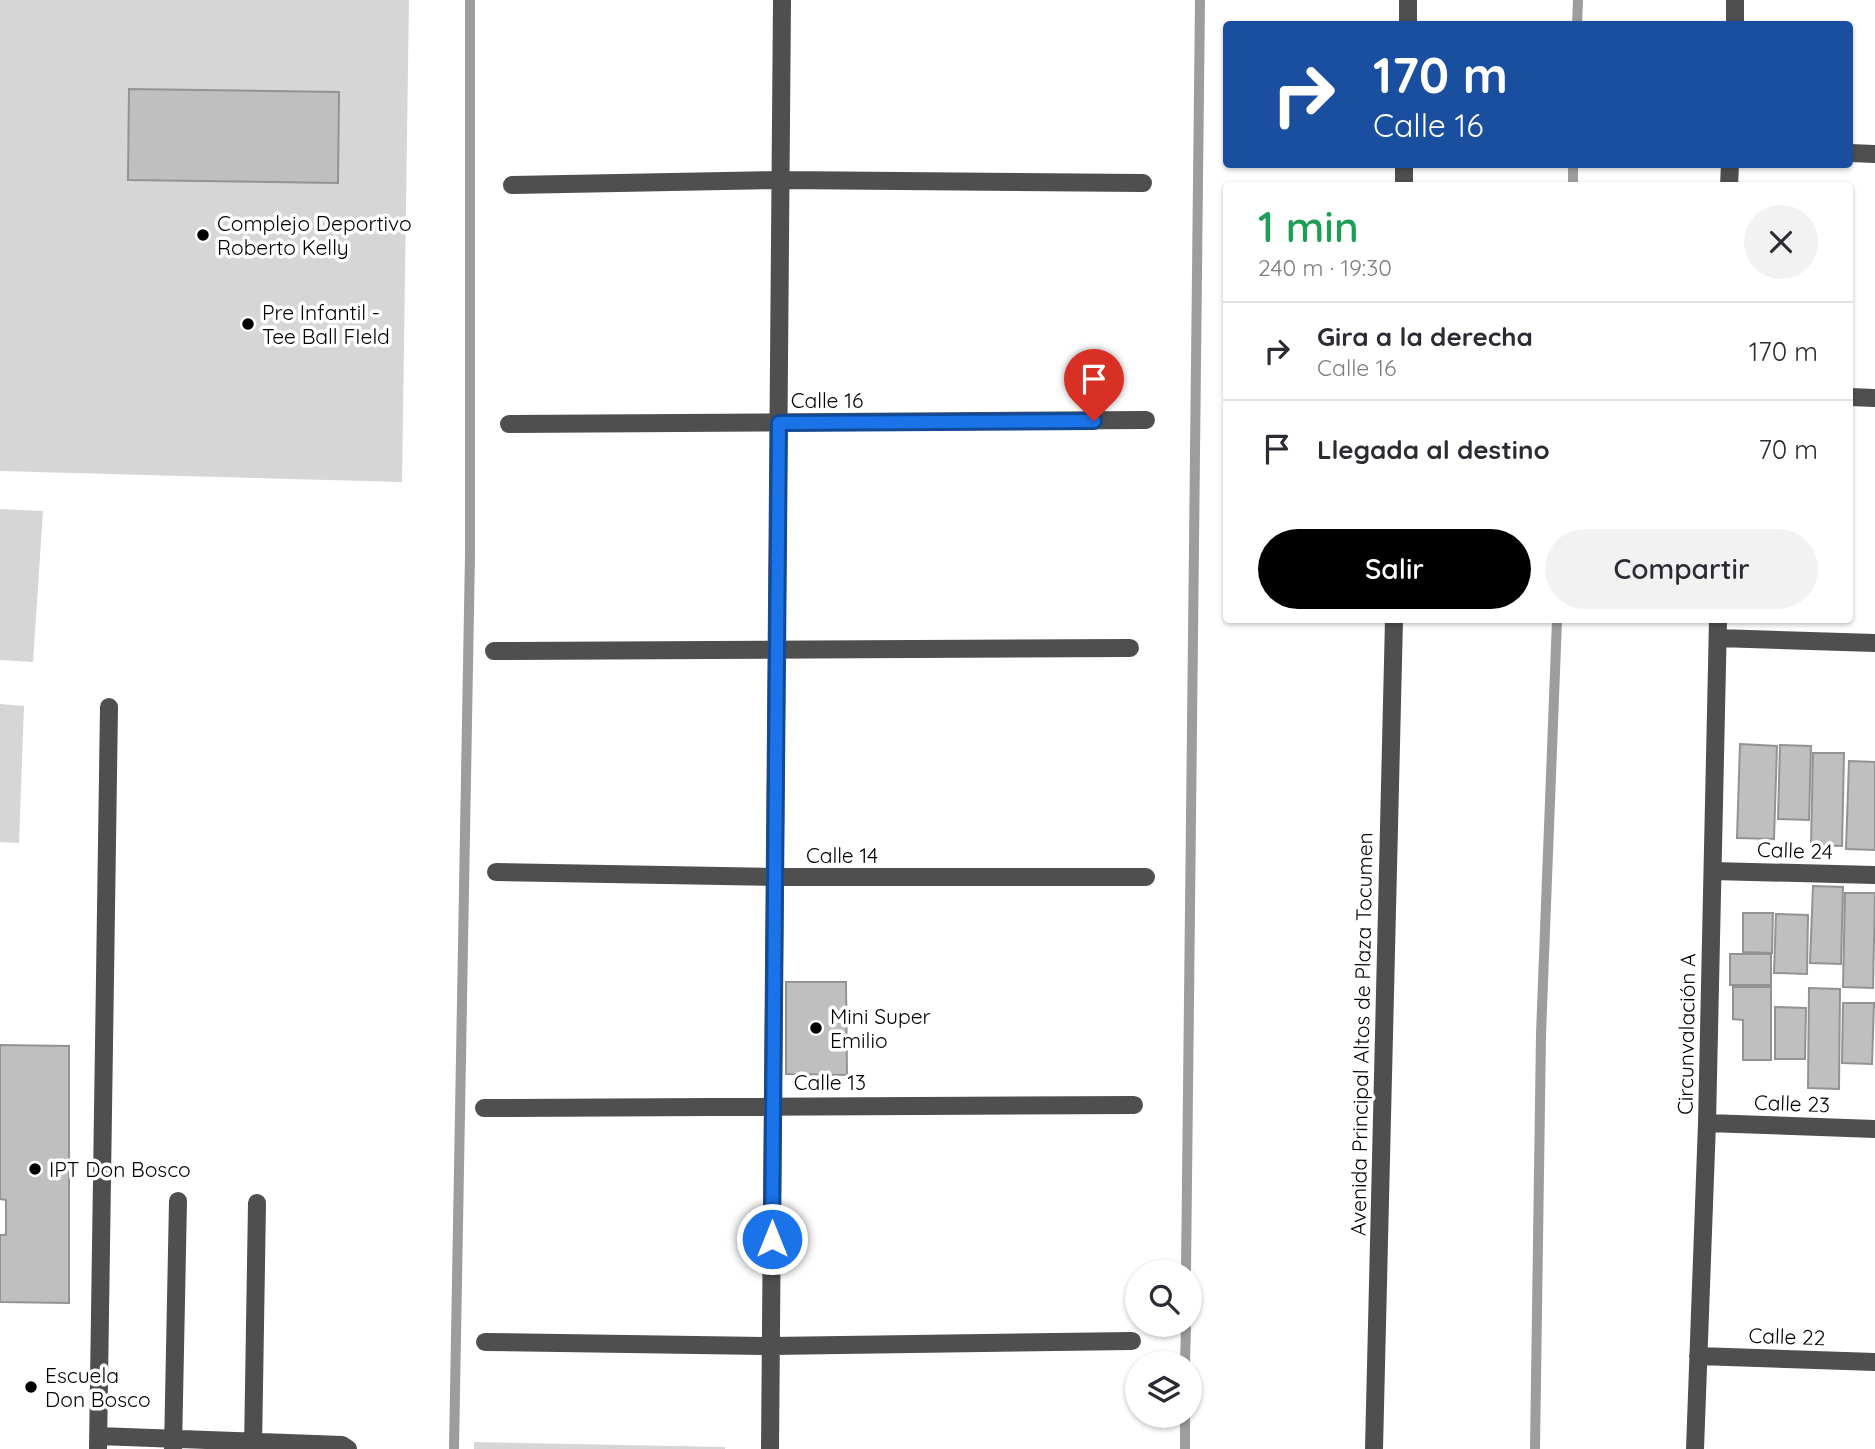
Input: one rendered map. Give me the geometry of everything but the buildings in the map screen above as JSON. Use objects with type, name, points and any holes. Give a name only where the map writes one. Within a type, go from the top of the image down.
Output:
[{"type":"street","points":[[770,1449],[782,0]]},
{"type":"street","points":[[1408,0],[1408,21]]},
{"type":"street","points":[[1735,0],[1735,21]]},
{"type":"street","points":[[1853,153],[1875,154]]},
{"type":"street","points":[[512,185],[780,180],[1143,183]]},
{"type":"street","points":[[1853,397],[1875,398]]},
{"type":"street","name":"Calle 16","points":[[509,424],[1146,420]]},
{"type":"street","name":"Avenida Principal Altos de Plaza Tocumen","points":[[1374,1449],[1394,623]]},
{"type":"street","name":"Circunvalación A","points":[[1695,1449],[1707,1123],[1718,623]]},
{"type":"street","points":[[1718,638],[1875,643]]},
{"type":"street","points":[[494,651],[1130,648]]},
{"type":"street","points":[[109,707],[98,1443],[342,1446],[348,1449]]},
{"type":"street","name":"Calle 24","points":[[1713,871],[1875,875]]},
{"type":"street","name":"Calle 14","points":[[496,872],[774,877],[1146,877]]},
{"type":"street","name":"Calle 13","points":[[484,1108],[1134,1105]]},
{"type":"street","name":"Calle 23","points":[[1707,1123],[1875,1129]]},
{"type":"street","points":[[173,1444],[177,1200]]},
{"type":"street","points":[[253,1446],[257,1203]]},
{"type":"street","points":[[485,1342],[771,1346],[1132,1341]]},
{"type":"street","name":"Calle 22","points":[[1698,1356],[1875,1362]]},
{"type":"shaded area","name":"Complejo Deportivo Roberto Kelly","points":[[0,0],[409,0],[402,482],[0,471]]},
{"type":"shaded area","points":[[0,509],[43,511],[33,662],[0,660]]},
{"type":"shaded area","points":[[0,704],[24,706],[19,843],[0,842]]},
{"type":"shaded area","points":[[474,1442],[725,1447],[725,1449],[474,1449]]},
{"type":"waterway","points":[[454,1449],[470,554],[470,0]]},
{"type":"waterway","points":[[1186,1260],[1200,0]]},
{"type":"waterway","points":[[1577,21],[1578,0]]},
{"type":"waterway","points":[[1573,168],[1573,182]]},
{"type":"waterway","points":[[1535,1449],[1541,1034],[1557,623]]},
{"type":"waterway","points":[[1185,1351],[1186,1337]]},
{"type":"waterway","points":[[1185,1428],[1185,1449]]},
{"type":"place","name":"Complejo Deportivo Roberto Kelly","points":[[203,235]]},
{"type":"place","name":"Pre Infantil - Tee Ball FIeld","points":[[248,324]]},
{"type":"place","name":"Mini Super Emilio","points":[[816,1028]]},
{"type":"place","name":"IPT Don Bosco","points":[[35,1169]]},
{"type":"place","name":"Escuela Don Bosco","points":[[31,1387]]},
{"type":"route","points":[[772,1239],[779,423],[1094,421]]}]
